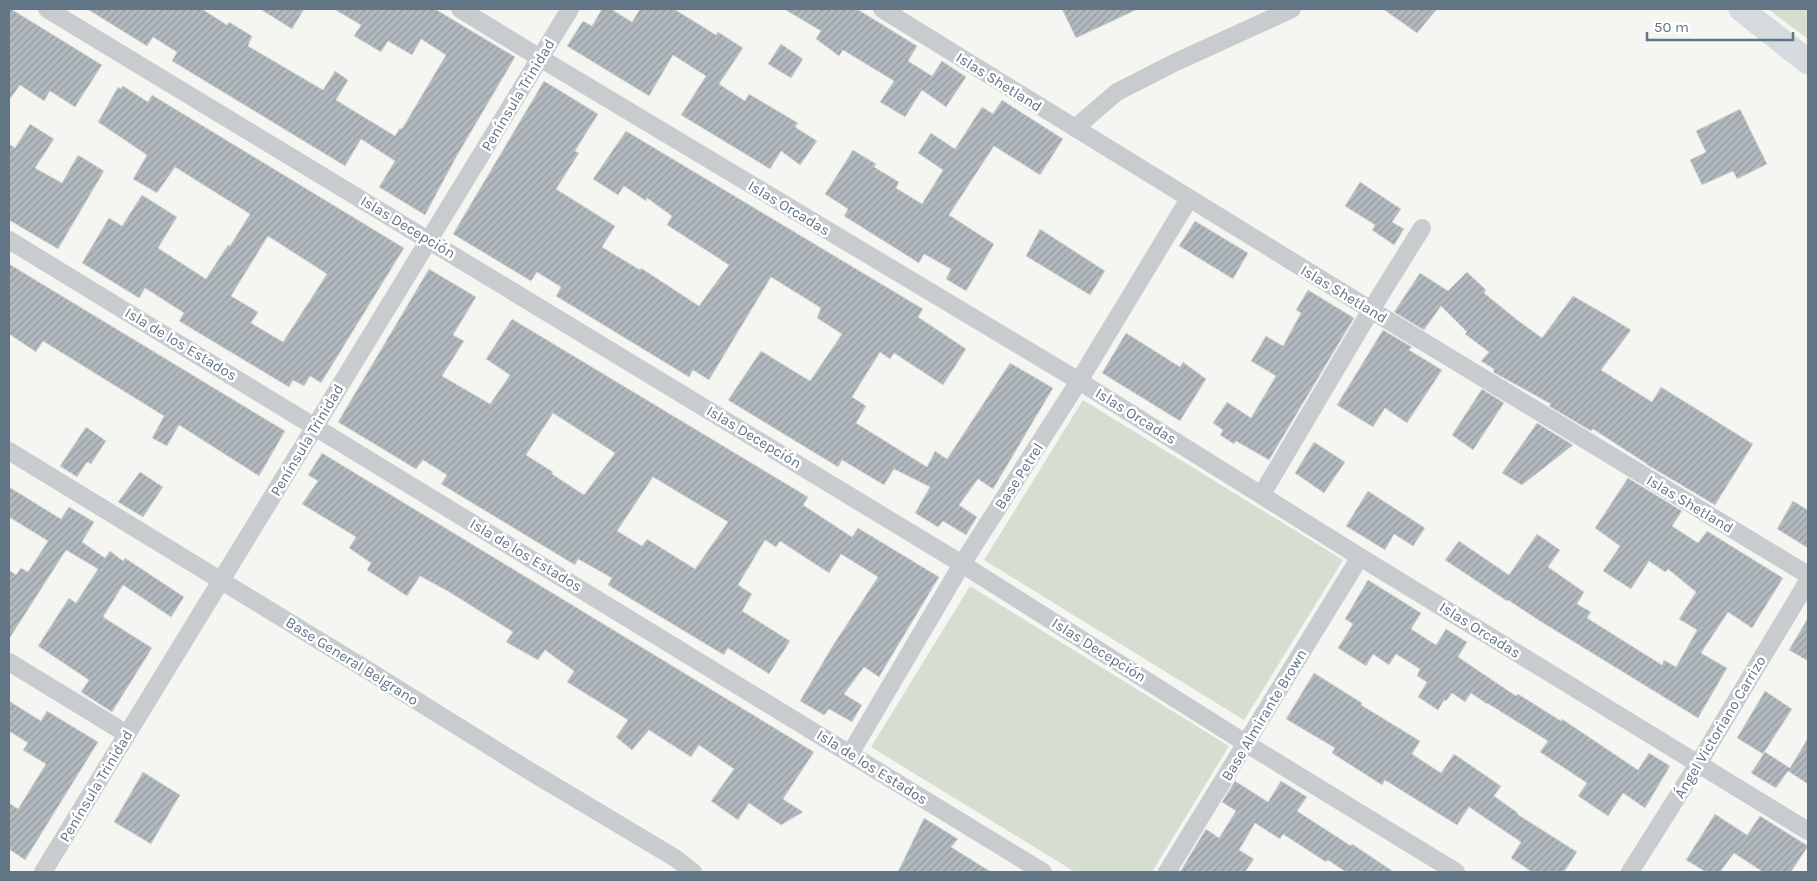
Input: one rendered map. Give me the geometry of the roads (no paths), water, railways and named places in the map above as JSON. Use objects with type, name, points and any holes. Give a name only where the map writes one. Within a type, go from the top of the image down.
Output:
[{"type":"main road","points":[[1741,9],[1808,62]]},
{"type":"street","name":"Islas Decepción","points":[[47,9],[962,564],[1247,744],[1456,872]]},
{"type":"street","name":"Islas Orcadas","points":[[460,9],[1079,381],[1360,557],[1808,831]]},
{"type":"street","name":"Península Trinidad","points":[[43,872],[222,582],[570,9]]},
{"type":"street","name":"Islas Shetland","points":[[882,9],[1189,199],[1808,576]]},
{"type":"street","points":[[1075,128],[1117,92],[1176,62],[1292,9]]},
{"type":"street","name":"Base Petrel","points":[[850,754],[962,564],[1079,381],[1189,199]]},
{"type":"street","points":[[1262,494],[1422,228]]},
{"type":"street","name":"Isla de los Estados","points":[[9,240],[1043,872]]},
{"type":"street","name":"Base General Belgrano","points":[[9,451],[370,671],[694,872]]},
{"type":"street","name":"Base Almirante Brown","points":[[1167,872],[1360,557]]},
{"type":"street","name":"Ángel Victoriano Carrizo","points":[[1630,872],[1698,764],[1808,580]]},
{"type":"street","points":[[9,662],[127,734]]}]
